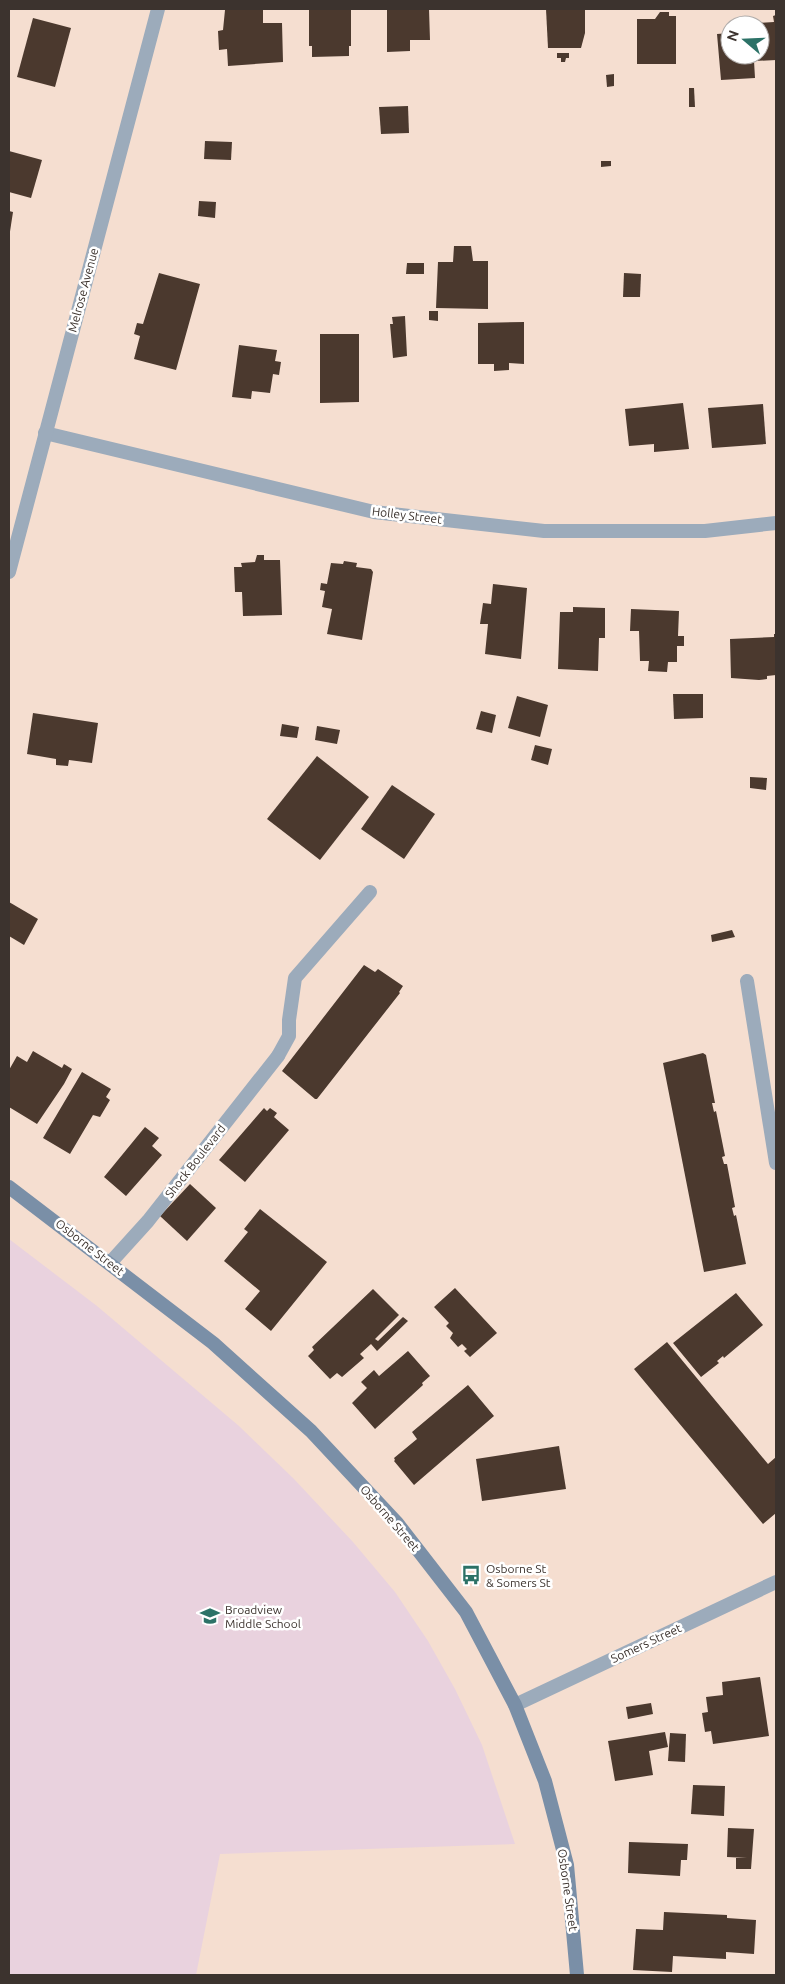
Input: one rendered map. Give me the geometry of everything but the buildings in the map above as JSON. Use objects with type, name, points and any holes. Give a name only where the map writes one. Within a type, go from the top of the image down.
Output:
[{"type":"main road","name":"Osborne Street","points":[[9,1188],[213,1343],[311,1431],[397,1523],[466,1612],[515,1704],[545,1781],[567,1865],[577,1975]]},
{"type":"street","name":"Melrose Avenue","points":[[9,572],[158,9]]},
{"type":"street","name":"Holley Street","points":[[46,432],[374,512],[544,531],[705,531],[776,523]]},
{"type":"street","name":"Shock Boulevard","points":[[110,1263],[148,1221],[278,1056],[289,1036],[289,1020],[296,978],[370,892]]},
{"type":"street","points":[[747,981],[776,1163]]},
{"type":"street","name":"Somers Street","points":[[515,1704],[776,1582]]},
{"type":"shaded area","name":"Broadview Middle School","points":[[9,1239],[97,1306],[239,1426],[294,1479],[353,1542],[395,1592],[428,1641],[455,1689],[482,1745],[515,1844],[220,1854],[196,1975],[9,1975]]},
{"type":"place","name":"Osborne St & Somers St","points":[[471,1575]]},
{"type":"place","name":"Broadview Middle School","points":[[210,1616]]}]
